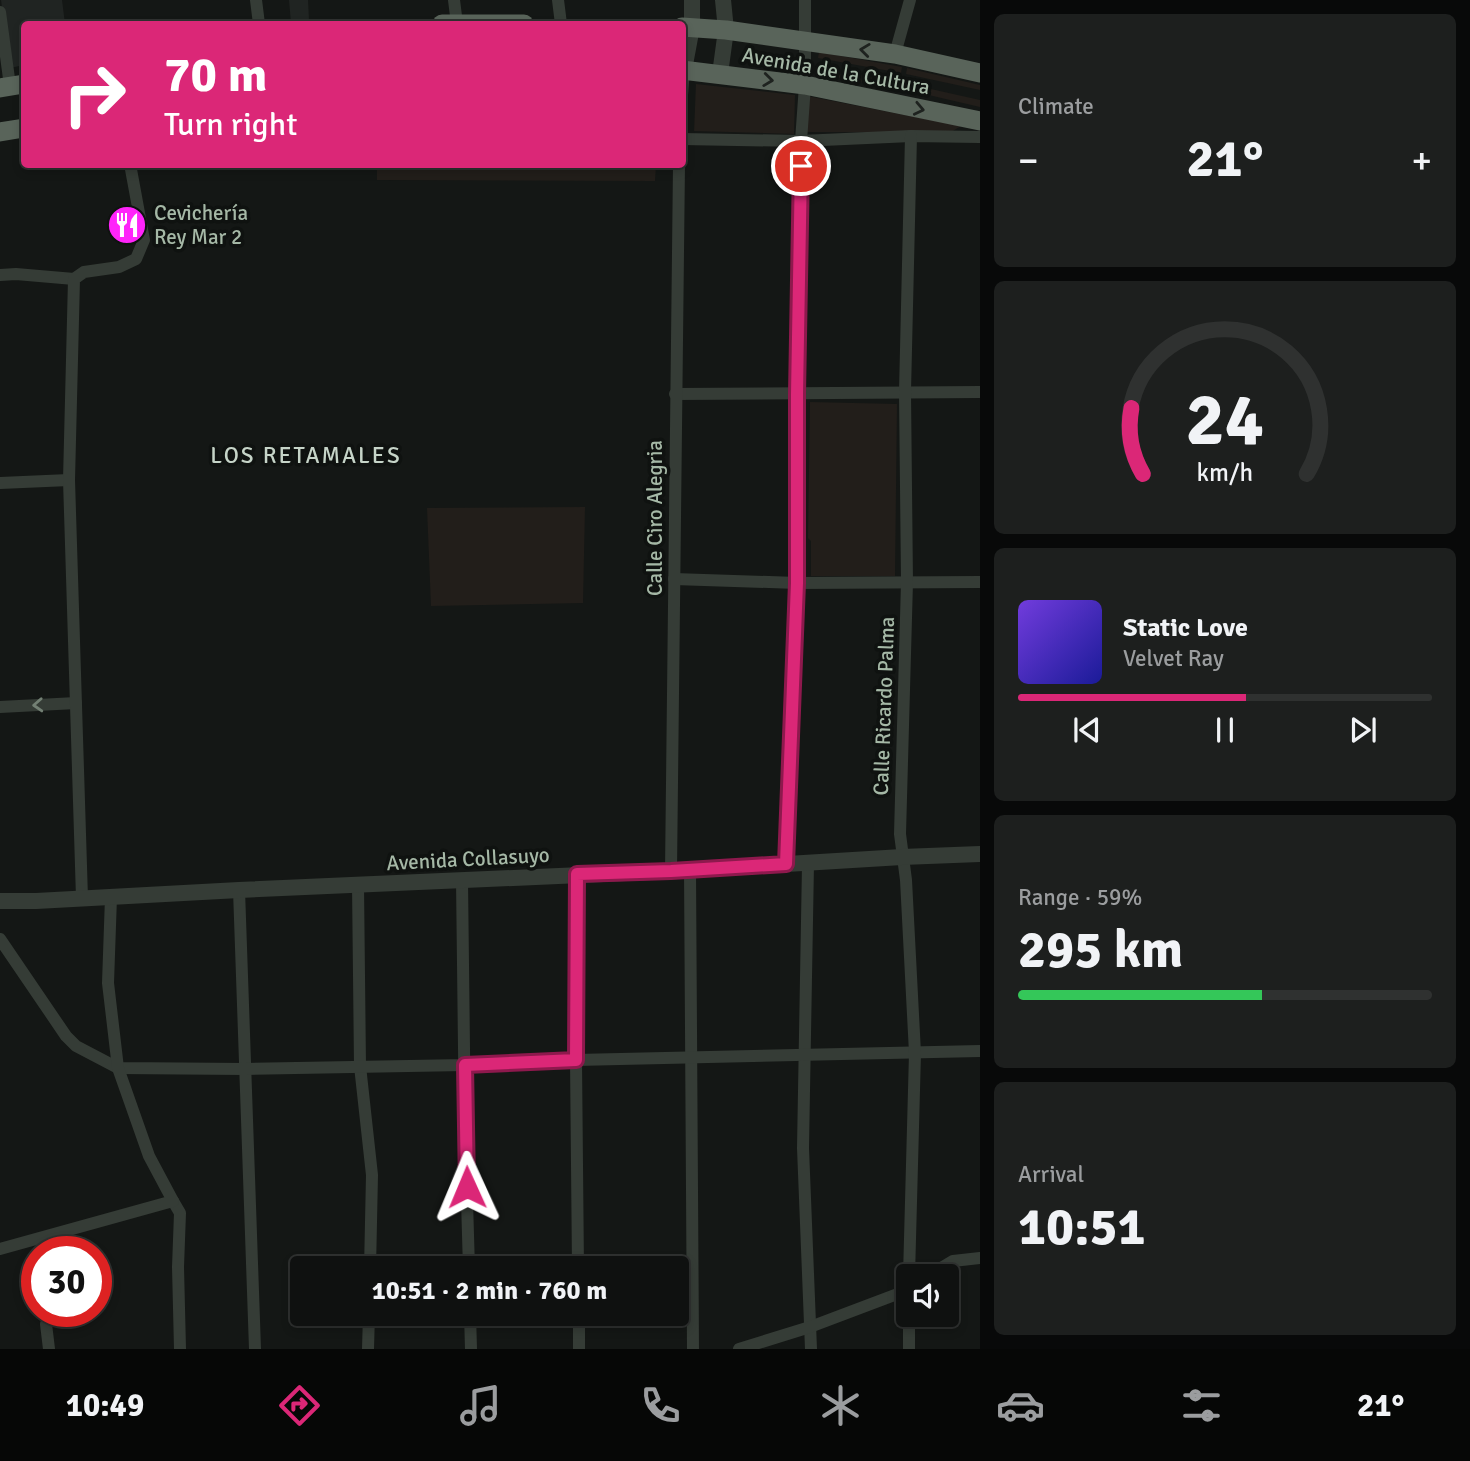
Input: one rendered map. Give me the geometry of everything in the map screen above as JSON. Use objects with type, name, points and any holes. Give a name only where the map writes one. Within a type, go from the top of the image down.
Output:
[{"type":"highway","name":"Avenida de la Cultura","points":[[687,27],[895,54],[980,73]]},
{"type":"highway","name":"Avenida de la Cultura","points":[[686,70],[805,85],[980,121]]},
{"type":"highway","points":[[0,132],[21,128]]},
{"type":"street","points":[[256,0],[259,21]]},
{"type":"street","points":[[452,21],[454,0]]},
{"type":"street","points":[[558,0],[561,21]]},
{"type":"street","points":[[687,27],[692,0]]},
{"type":"street","points":[[720,74],[726,30],[723,0]]},
{"type":"street","points":[[786,864],[797,583],[797,394],[805,0]]},
{"type":"street","points":[[895,54],[910,0]]},
{"type":"street","points":[[0,12],[12,86]]},
{"type":"street","points":[[686,139],[801,141],[911,136],[980,137]]},
{"type":"street","name":"Calle Ricardo Palma","points":[[909,1264],[915,1053],[906,880],[900,834],[907,582],[905,392],[911,136]]},
{"type":"street","points":[[0,275],[74,279],[84,272],[120,267],[136,259],[144,240],[131,168]]},
{"type":"street","name":"Calle Ciro Alegria","points":[[671,871],[679,168]]},
{"type":"street","points":[[74,279],[69,480],[82,898]]},
{"type":"street","points":[[675,394],[980,392]]},
{"type":"street","points":[[0,483],[69,480]]},
{"type":"street","points":[[674,579],[797,583],[980,582]]},
{"type":"street","points":[[0,707],[76,703]]},
{"type":"street","name":"Avenida Collasuyo","points":[[0,901],[671,871],[980,854]]},
{"type":"street","points":[[808,864],[803,1148],[811,1349]]},
{"type":"street","points":[[690,870],[693,1349]]},
{"type":"street","points":[[577,874],[578,1256]]},
{"type":"street","points":[[462,880],[469,1256]]},
{"type":"street","points":[[358,885],[360,1066],[372,1175],[370,1256]]},
{"type":"street","points":[[239,890],[255,1349]]},
{"type":"street","points":[[111,897],[108,983],[118,1068],[149,1156],[180,1213],[180,1349]]},
{"type":"street","points":[[0,939],[66,1036],[76,1046],[118,1068],[246,1069],[465,1065],[980,1051]]},
{"type":"street","points":[[0,1249],[173,1201]]},
{"type":"street","points":[[948,1264],[980,1258]]},
{"type":"street","points":[[739,1349],[810,1327],[896,1295]]},
{"type":"street","points":[[368,1349],[369,1326]]},
{"type":"street","points":[[470,1326],[471,1349]]},
{"type":"street","points":[[579,1326],[579,1349]]},
{"type":"street","points":[[46,1327],[49,1349]]},
{"type":"street","points":[[909,1327],[909,1349]]},
{"type":"shaded area","points":[[1,0],[62,0],[65,21],[21,21],[21,66],[10,68]]},
{"type":"shaded area","points":[[289,0],[308,0],[309,20],[291,21]]},
{"type":"shaded area","points":[[819,52],[902,67],[901,73],[818,58]]},
{"type":"shaded area","points":[[907,68],[980,85],[980,90],[906,74]]},
{"type":"shaded area","points":[[816,70],[899,82],[898,88],[817,74]]},
{"type":"shaded area","points":[[904,83],[980,100],[980,107],[903,89]]},
{"type":"shaded area","points":[[696,84],[795,95],[794,134],[694,131]]},
{"type":"shaded area","points":[[807,96],[961,126],[951,132],[804,132]]},
{"type":"shaded area","points":[[377,168],[656,168],[655,181],[377,180]]},
{"type":"shaded area","points":[[810,402],[897,404],[895,576],[811,576],[811,541],[808,538]]},
{"type":"shaded area","points":[[585,507],[583,603],[431,606],[427,508]]},
{"type":"place","name":"Cevichería Rey Mar 2","points":[[127,225]]},
{"type":"district","name":"LOS RETAMALES","points":[[306,455]]},
{"type":"route","points":[[467,1187],[465,1065],[576,1060],[577,874],[786,864],[797,583],[801,166]]}]
